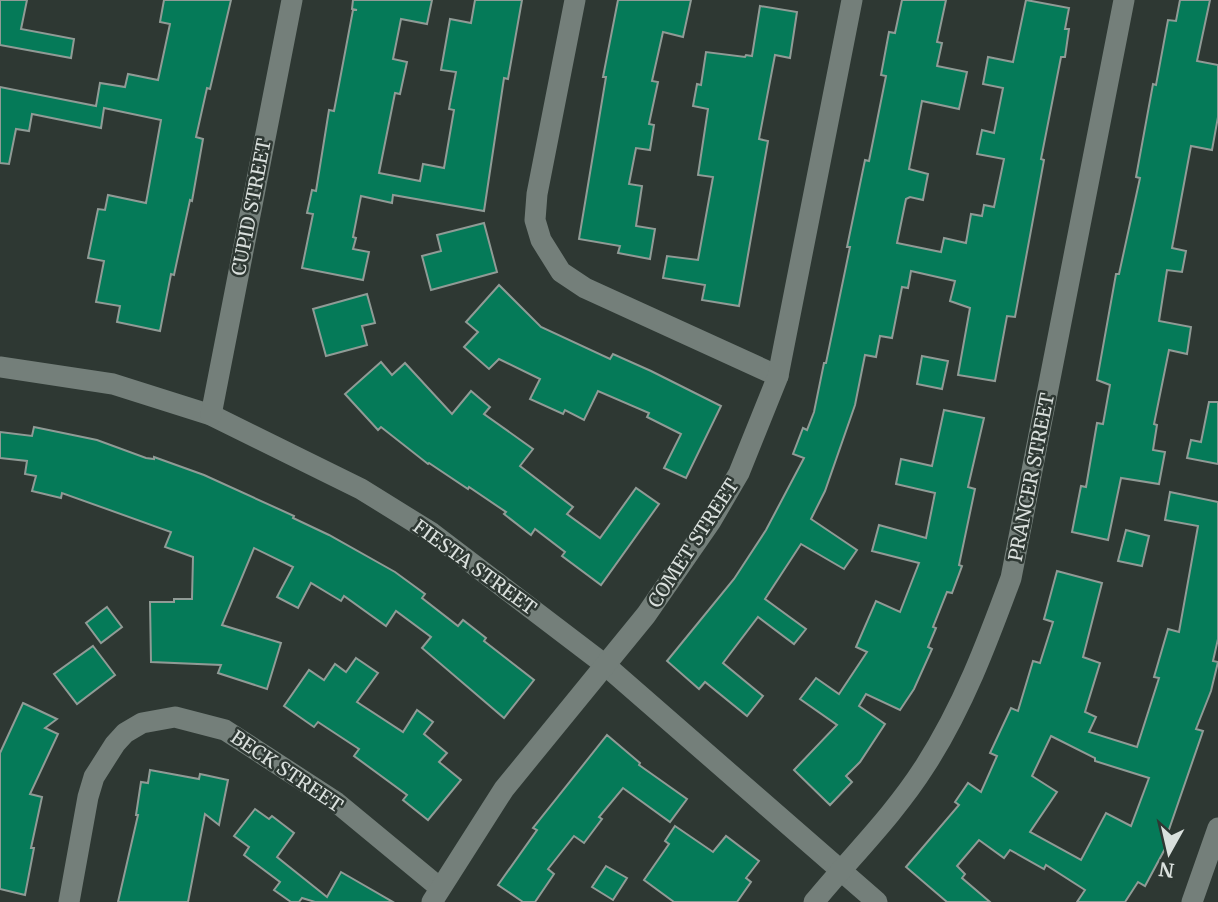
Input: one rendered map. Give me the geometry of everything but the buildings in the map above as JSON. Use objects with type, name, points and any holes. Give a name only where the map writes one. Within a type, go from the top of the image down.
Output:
[{"type":"street","name":"CUPID STREET","points":[[211,415],[292,0]]},
{"type":"street","points":[[575,0],[537,194],[535,220],[541,240],[561,272],[585,288],[778,376]]},
{"type":"street","name":"COMET STREET","points":[[436,895],[504,789],[646,615],[711,521],[739,473],[778,376],[852,0]]},
{"type":"street","name":"PRANCER STREET","points":[[814,902],[902,799],[924,768],[955,716],[981,660],[1011,578],[1124,0]]},
{"type":"street","name":"FIESTA STREET","points":[[0,367],[113,384],[211,415],[361,489],[432,533],[604,664],[877,902]]},
{"type":"street","name":"BECK STREET","points":[[69,902],[94,777],[125,733],[142,723],[175,717],[225,730],[336,802],[436,895]]},
{"type":"street","points":[[1192,902],[1218,828]]}]
